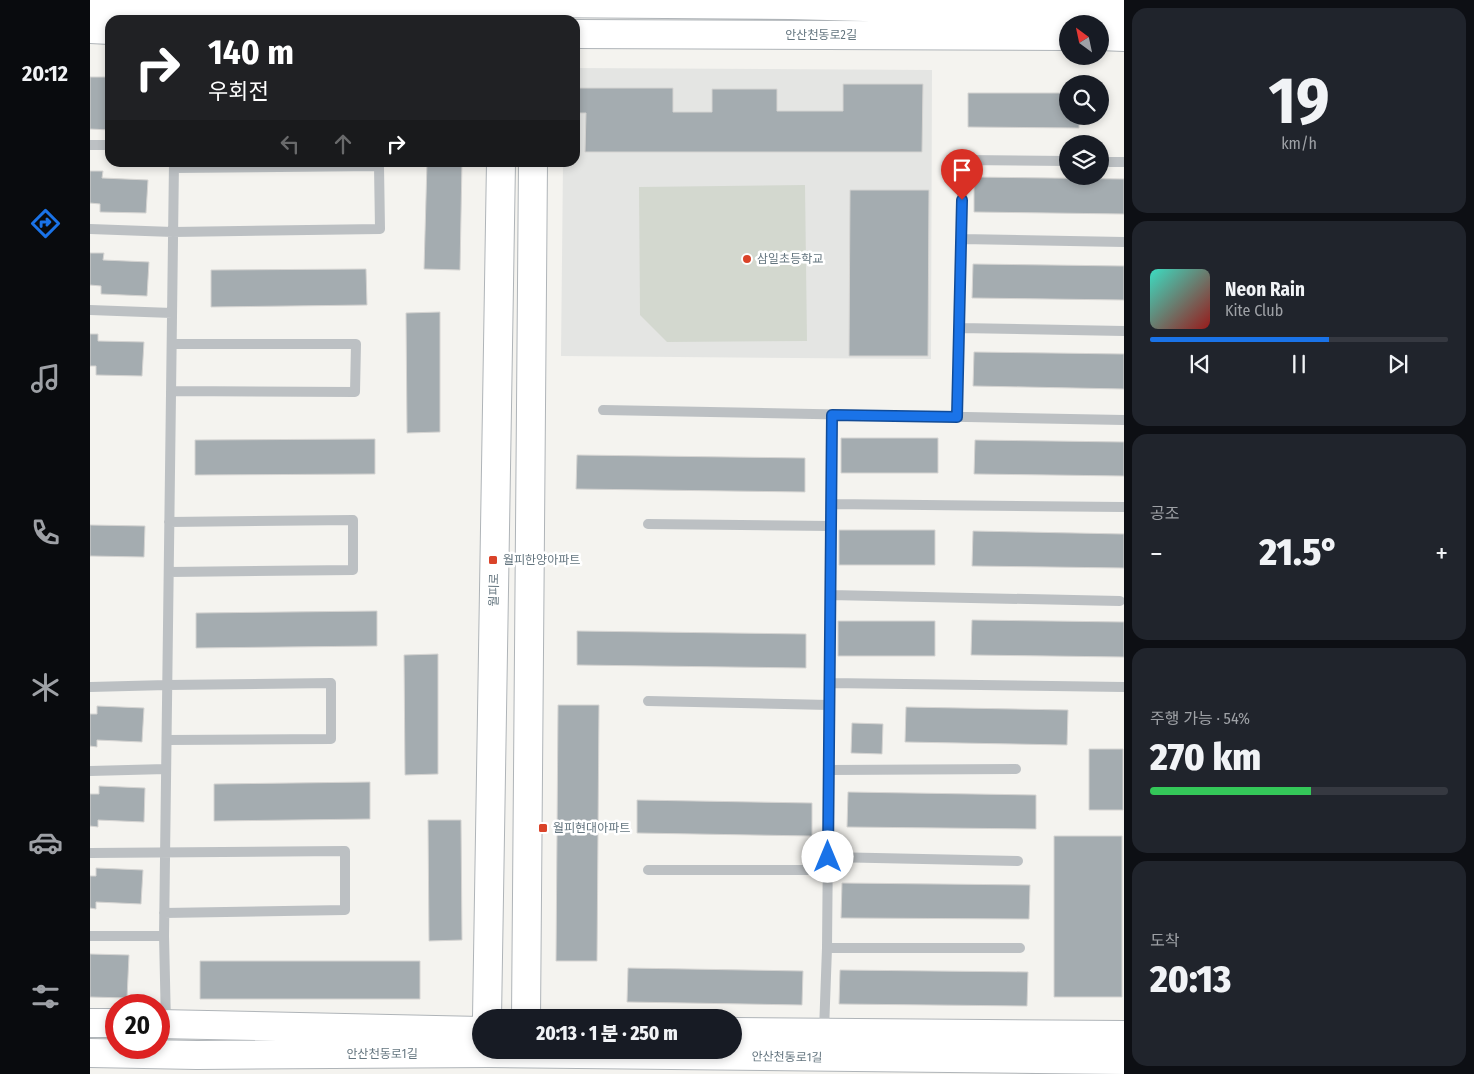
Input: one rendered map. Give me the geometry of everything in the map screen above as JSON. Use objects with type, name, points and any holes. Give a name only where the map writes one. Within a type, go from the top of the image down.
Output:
[{"type":"street","points":[[90,4],[248,1],[504,8],[791,5],[1124,14]]},
{"type":"street","points":[[90,29],[105,30]]},
{"type":"street","name":"안산천동로2길","points":[[580,34],[1059,36]]},
{"type":"street","points":[[1109,36],[1124,36]]},
{"type":"street","name":"월피로","points":[[487,1009],[501,167]]},
{"type":"street","points":[[526,1009],[533,167]]},
{"type":"street","points":[[90,1023],[105,1023]]},
{"type":"street","name":"안산천동로1길","points":[[170,1025],[472,1051]]},
{"type":"street","name":"안산천동로1길","points":[[742,1032],[1124,1035]]},
{"type":"street","name":"안산천동로1길","points":[[90,1053],[197,1055],[472,1052]]},
{"type":"street","name":"안산천동로1길","points":[[524,1059],[1124,1060]]},
{"type":"lane","points":[[90,145],[105,144]]},
{"type":"lane","points":[[957,417],[963,160],[1059,162]]},
{"type":"lane","points":[[1109,162],[1124,162]]},
{"type":"lane","points":[[163,994],[174,167]]},
{"type":"lane","points":[[90,230],[173,232],[380,229],[379,167]]},
{"type":"lane","points":[[961,239],[1124,242]]},
{"type":"lane","points":[[90,310],[172,312]]},
{"type":"lane","points":[[959,328],[1124,331]]},
{"type":"lane","points":[[171,391],[355,392],[356,344],[172,344]]},
{"type":"lane","points":[[603,410],[1124,420]]},
{"type":"lane","points":[[824,1033],[827,948],[832,415]]},
{"type":"lane","points":[[831,504],[1123,507]]},
{"type":"lane","points":[[169,522],[353,520],[353,570],[169,572]]},
{"type":"lane","points":[[648,524],[831,526]]},
{"type":"lane","points":[[830,595],[1120,601]]},
{"type":"lane","points":[[90,687],[330,683],[331,738],[167,740]]},
{"type":"lane","points":[[829,683],[1124,687]]},
{"type":"lane","points":[[648,701],[829,704]]},
{"type":"lane","points":[[90,771],[166,769]]},
{"type":"lane","points":[[829,770],[1016,769]]},
{"type":"lane","points":[[90,853],[165,854],[345,851],[345,910],[164,913]]},
{"type":"lane","points":[[828,857],[1018,861]]},
{"type":"lane","points":[[648,870],[828,870]]},
{"type":"lane","points":[[90,936],[164,936]]},
{"type":"lane","points":[[827,948],[1020,948]]},
{"type":"shaded area","name":"삼일초등학교","points":[[580,68],[932,70],[931,359],[561,356],[563,167],[580,167]]},
{"type":"shaded area","points":[[805,185],[807,341],[667,342],[640,315],[639,187]]},
{"type":"building","points":[[90,77],[105,77],[105,130],[90,129]]},
{"type":"building","points":[[843,84],[923,84],[922,152],[585,152],[586,113],[580,113],[580,88],[673,88],[673,112],[712,112],[712,89],[777,89],[777,111],[843,111]]},
{"type":"building","points":[[968,93],[1059,93],[1059,125],[1079,125],[1079,128],[968,127]]},
{"type":"building","points":[[427,167],[462,167],[460,270],[424,269]]},
{"type":"building","points":[[90,171],[103,171],[102,178],[148,180],[146,213],[100,212],[100,204],[90,203]]},
{"type":"building","points":[[974,177],[1059,178],[1059,185],[1109,185],[1109,179],[1124,179],[1124,214],[974,212]]},
{"type":"building","points":[[850,190],[929,190],[928,356],[849,356]]},
{"type":"building","points":[[90,253],[104,253],[103,260],[149,262],[147,296],[101,294],[101,286],[90,285]]},
{"type":"building","points":[[973,264],[1124,266],[1124,300],[972,298]]},
{"type":"building","points":[[366,269],[367,305],[211,307],[211,270]]},
{"type":"building","points":[[440,312],[440,432],[407,433],[406,313]]},
{"type":"building","points":[[90,334],[98,334],[98,341],[144,342],[142,376],[96,375],[96,366],[90,366]]},
{"type":"building","points":[[974,352],[1124,354],[1124,389],[973,386]]},
{"type":"building","points":[[841,438],[938,438],[938,473],[841,473]]},
{"type":"building","points":[[375,439],[375,474],[195,475],[195,440]]},
{"type":"building","points":[[975,440],[1124,442],[1124,476],[974,474]]},
{"type":"building","points":[[577,455],[805,458],[805,492],[576,489]]},
{"type":"building","points":[[90,525],[145,526],[144,557],[90,556]]},
{"type":"building","points":[[839,530],[935,530],[935,565],[839,565]]},
{"type":"building","points":[[973,531],[1124,534],[1124,568],[972,566]]},
{"type":"building","points":[[377,611],[377,646],[196,648],[196,613]]},
{"type":"building","points":[[972,620],[1124,622],[1124,657],[971,655]]},
{"type":"building","points":[[838,621],[935,621],[935,656],[838,656]]},
{"type":"building","points":[[577,631],[806,634],[806,668],[577,665]]},
{"type":"building","points":[[438,654],[438,774],[405,775],[404,655]]},
{"type":"building","points":[[558,705],[599,705],[597,961],[556,961]]},
{"type":"building","points":[[97,706],[144,708],[142,742],[97,740],[97,747],[90,746],[90,714],[97,714]]},
{"type":"building","points":[[906,707],[1068,710],[1067,745],[905,742]]},
{"type":"building","points":[[852,723],[883,724],[882,754],[851,753]]},
{"type":"building","points":[[1089,749],[1123,749],[1123,810],[1089,810]]},
{"type":"building","points":[[370,782],[370,819],[214,821],[214,784]]},
{"type":"building","points":[[99,786],[145,788],[144,822],[98,820],[98,827],[90,826],[90,794],[99,794]]},
{"type":"building","points":[[848,792],[1036,795],[1036,829],[847,827]]},
{"type":"building","points":[[637,800],[812,803],[812,836],[637,833]]},
{"type":"building","points":[[428,820],[461,820],[462,940],[429,941]]},
{"type":"building","points":[[1054,836],[1122,836],[1122,997],[1054,997]]},
{"type":"building","points":[[96,868],[143,870],[141,904],[96,902],[96,909],[90,908],[90,876],[96,876]]},
{"type":"building","points":[[842,883],[1030,885],[1029,919],[841,918]]},
{"type":"building","points":[[90,954],[129,955],[127,994],[105,994],[105,997],[90,997]]},
{"type":"building","points":[[200,961],[420,961],[420,999],[200,999]]},
{"type":"building","points":[[628,968],[803,971],[802,1005],[627,1002]]},
{"type":"building","points":[[840,970],[1028,972],[1027,1006],[839,1004]]},
{"type":"place","name":"삼일초등학교","points":[[747,259]]},
{"type":"place","name":"월피한양아파트","points":[[493,560]]},
{"type":"place","name":"월피현대아파트","points":[[543,828]]},
{"type":"route","points":[[828,857],[832,415],[957,417],[962,200]]}]
